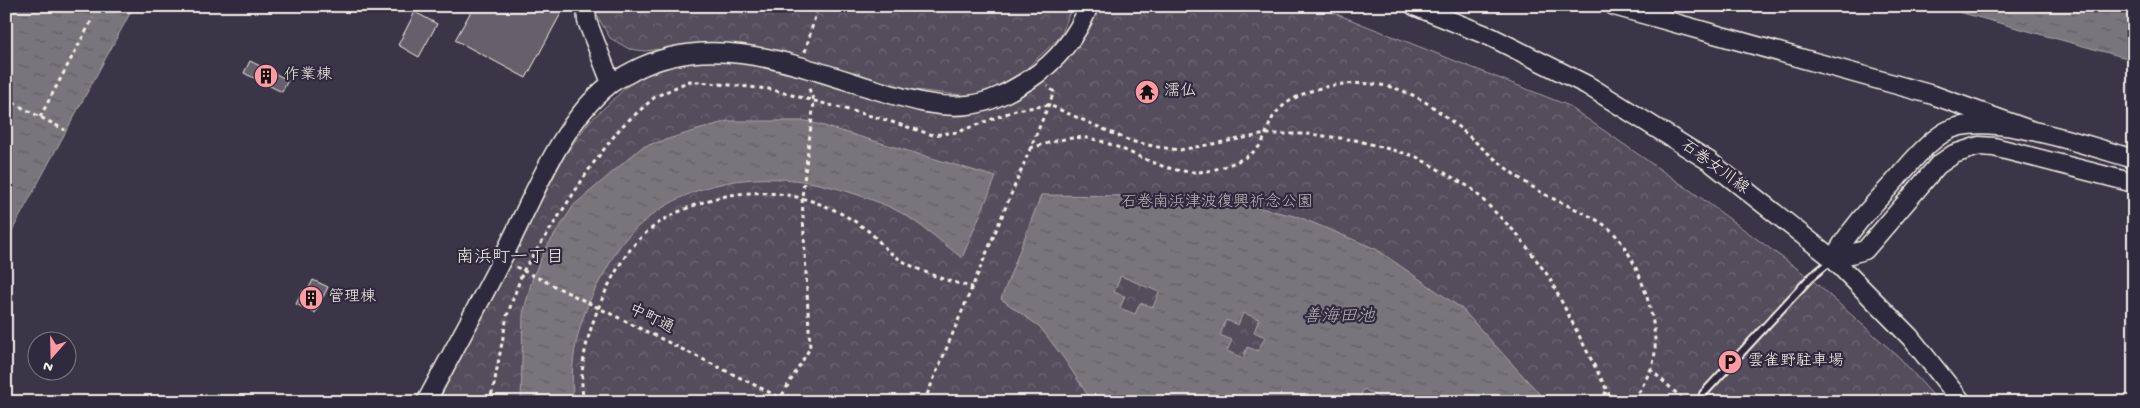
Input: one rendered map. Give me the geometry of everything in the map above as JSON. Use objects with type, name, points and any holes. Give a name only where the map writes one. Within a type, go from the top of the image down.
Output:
[{"type":"street","points":[[586,6],[587,21],[611,83]]},
{"type":"street","points":[[426,402],[502,260],[558,149],[588,104],[611,83],[656,60],[702,51],[743,54],[800,66],[913,101],[943,106],[969,105],[1000,96],[1037,74],[1065,48],[1083,21],[1089,6]]},
{"type":"street","name":"石巻女川線","points":[[1414,6],[1491,38],[1588,85],[1709,161],[1833,259],[1910,337],[1962,402]]},
{"type":"street","points":[[1614,6],[1933,96],[2033,131],[2134,158]]},
{"type":"street","points":[[1833,259],[1851,228],[1921,152],[1946,131],[1960,126],[1990,124],[2033,131]]},
{"type":"street","points":[[1833,259],[1865,250],[1938,166],[1954,154],[1971,148],[1994,147],[2134,183]]},
{"type":"lane","points":[[1704,394],[1810,278],[1833,259]]},
{"type":"path","points":[[778,402],[810,348],[802,198],[814,102],[800,66],[818,6]]},
{"type":"path","points":[[40,117],[93,18]]},
{"type":"path","points":[[924,402],[1054,92],[1037,74]]},
{"type":"path","points":[[488,402],[493,390],[507,316],[524,271],[592,165],[621,127],[655,97],[689,81],[769,89],[880,118],[934,135],[958,132],[1016,110],[1049,105],[1130,141],[1158,147],[1180,150],[1266,134],[1308,134],[1364,142],[1415,156],[1471,188],[1518,235],[1549,277],[1613,402]]},
{"type":"path","points":[[1030,148],[1063,138],[1093,139],[1164,167],[1187,172],[1213,170],[1233,163],[1259,147],[1274,117],[1291,100],[1319,90],[1348,83],[1374,84],[1405,92],[1430,104],[1525,182],[1605,225],[1623,242],[1635,262],[1653,326],[1654,360],[1634,402]]},
{"type":"path","points":[[6,99],[66,130]]},
{"type":"path","points":[[584,402],[582,372],[597,308],[629,248],[655,224],[679,211],[732,194],[773,192],[802,198],[836,211],[867,230],[893,254],[919,268],[972,287]]},
{"type":"path","name":"中町通","points":[[502,260],[789,402]]},
{"type":"path","points":[[1650,369],[1686,402]]},
{"type":"path","points":[[1600,402],[1607,390]]},
{"type":"green space","points":[[596,6],[1072,6],[1061,36],[1010,84],[977,97],[897,88],[771,51],[712,44],[645,51],[629,49],[610,38],[595,12]]},
{"type":"green space","name":"石巻南浜津波復興祈念公園","points":[[1094,6],[1316,6],[1567,105],[1697,195],[1810,278],[1900,358],[1939,402],[438,402],[565,155],[589,122],[635,79],[698,58],[742,59],[948,115],[986,109],[1019,94]]},
{"type":"water","points":[[6,6],[134,6],[6,242]]},
{"type":"water","points":[[1937,6],[2134,6],[2134,60]]},
{"type":"water","points":[[727,121],[807,121],[996,177],[962,258],[922,226],[888,206],[827,186],[802,181],[751,179],[702,189],[679,199],[656,212],[628,236],[616,252],[597,286],[589,302],[578,334],[572,385],[574,402],[521,402],[523,314],[533,276],[546,248],[574,205],[642,147]]},
{"type":"water","name":"善海田池","points":[[1041,195],[1212,197],[1299,217],[1376,249],[1461,308],[1547,402],[1387,402],[1364,389],[1357,402],[1092,402],[1065,360],[1040,327],[1001,299]],"holes":[[[1121,276],[1159,292],[1153,307],[1140,303],[1135,314],[1120,308],[1125,296],[1114,292]],[[1243,313],[1259,319],[1254,332],[1265,337],[1258,351],[1247,347],[1243,358],[1227,351],[1232,340],[1220,335],[1226,320],[1238,325]]]},
{"type":"building","points":[[474,6],[565,6],[526,78],[455,40]]},
{"type":"building","points":[[415,12],[437,24],[419,57],[398,45]]},
{"type":"building","name":"作業棟","points":[[250,61],[288,80],[282,92],[244,73]]},
{"type":"building","name":"管理棟","points":[[313,280],[328,287],[315,313],[296,304],[303,290],[307,292]]},
{"type":"place","name":"作業棟","points":[[266,76]]},
{"type":"place","name":"濡仏","points":[[1147,92]]},
{"type":"place","name":"管理棟","points":[[311,298]]},
{"type":"place","name":"雲雀野駐車場","points":[[1730,362]]},
{"type":"district","name":"南浜町一丁目","points":[[510,258]]}]
